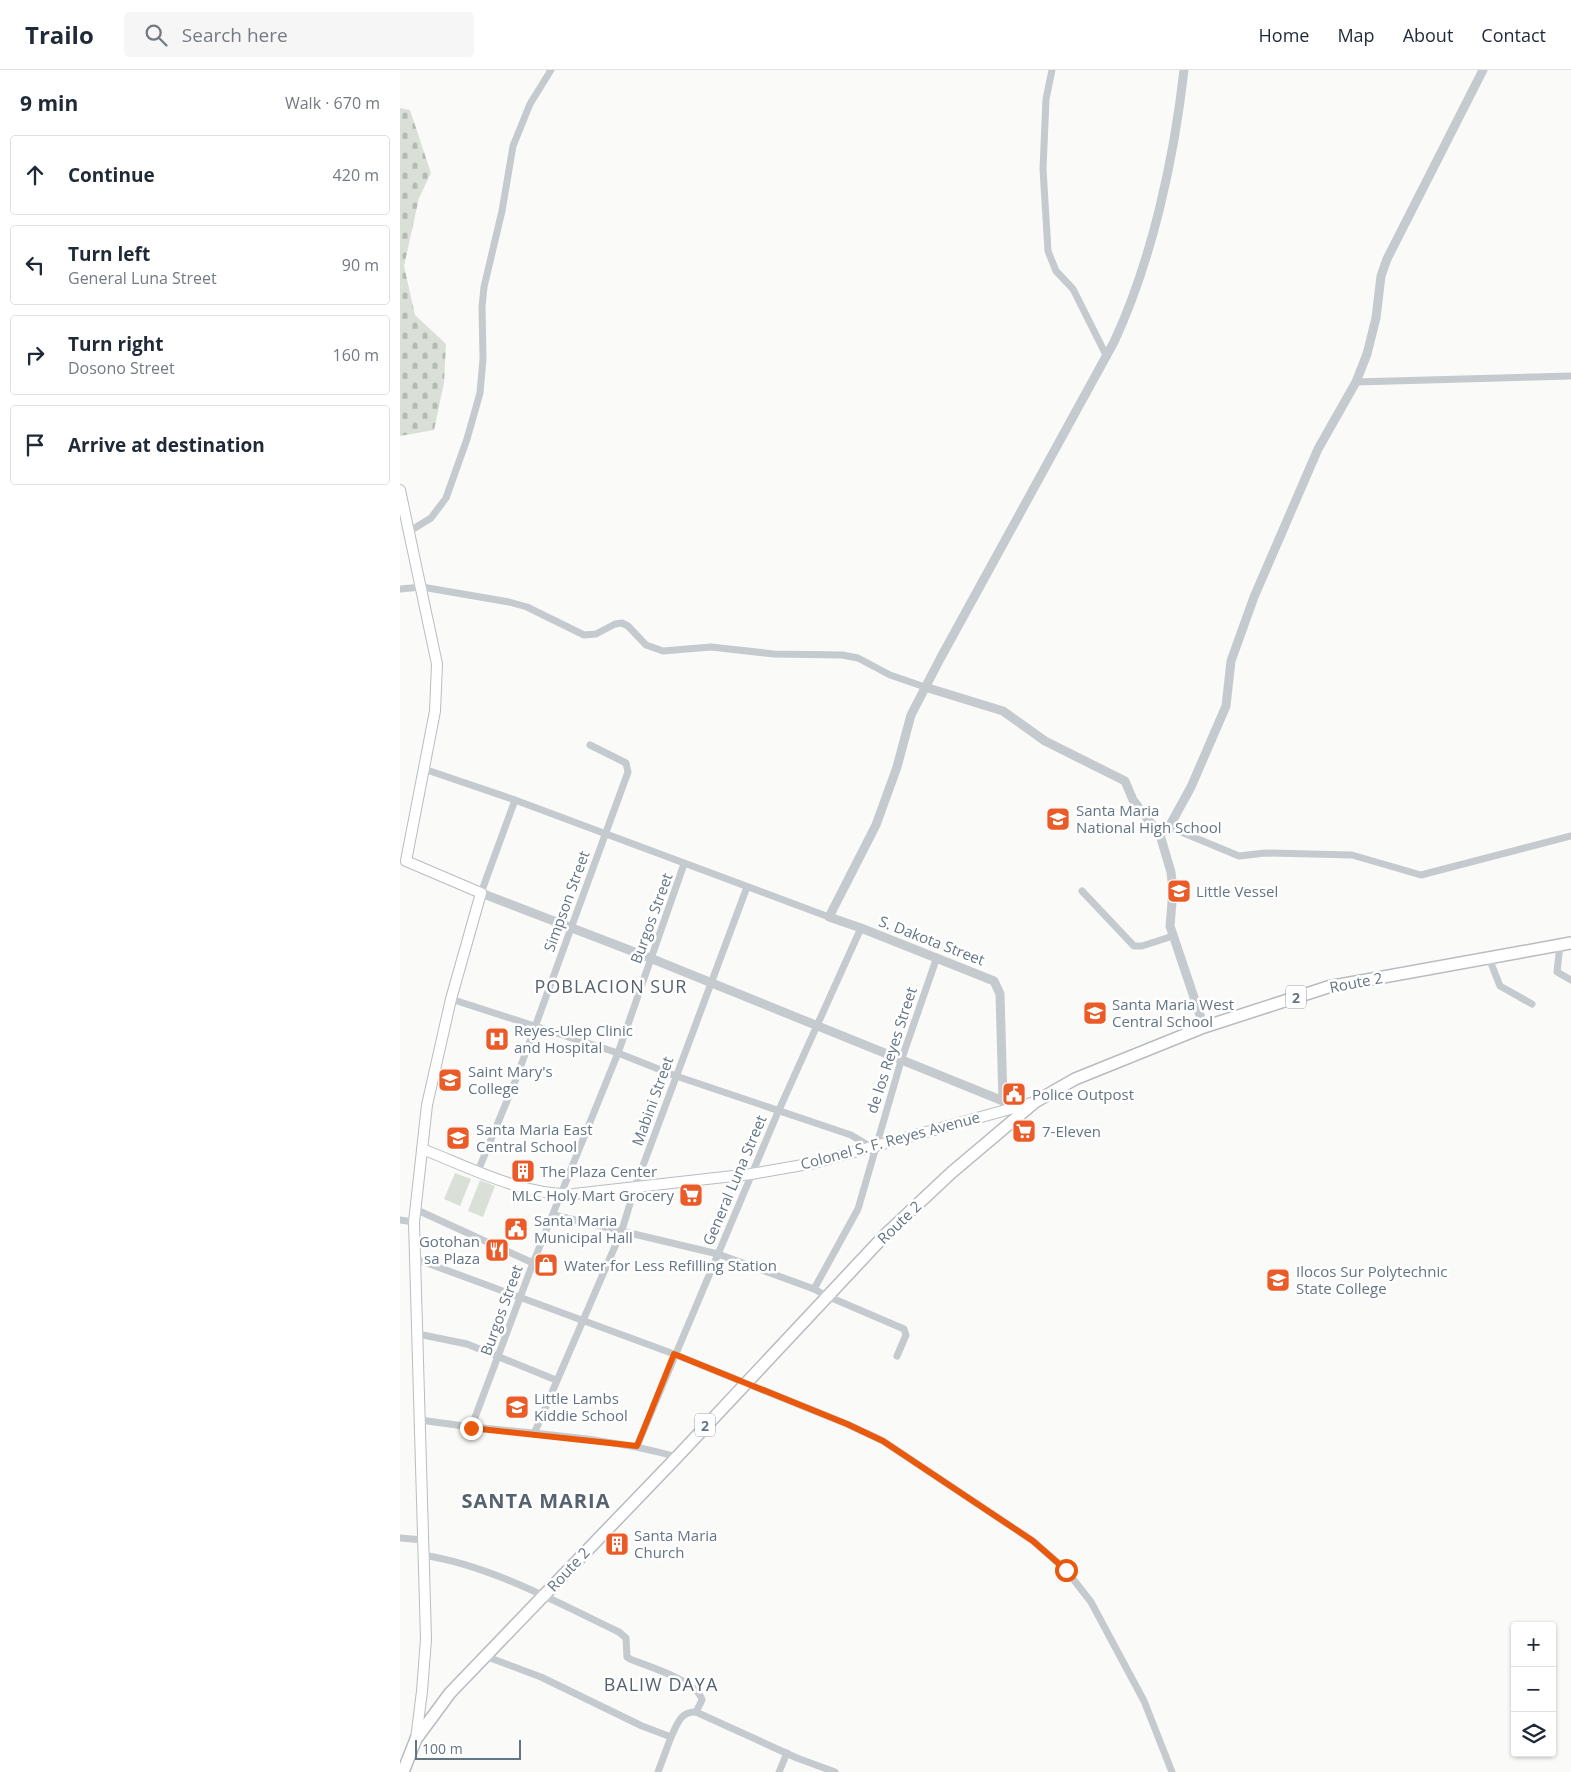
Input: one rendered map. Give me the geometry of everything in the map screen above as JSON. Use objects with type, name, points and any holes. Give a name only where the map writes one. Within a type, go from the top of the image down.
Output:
[{"type":"highway","name":"Route 2","points":[[403,1772],[416,1739],[450,1693],[677,1457],[744,1382],[885,1235],[951,1173],[1035,1102],[1075,1079],[1204,1027],[1328,987],[1565,944]]},
{"type":"main road","points":[[400,490],[422,587],[437,672],[436,711],[403,860],[481,893],[451,999],[426,1112],[414,1222],[421,1420],[425,1647],[416,1739]]},
{"type":"main road","name":"Colonel S. F. Reyes Avenue","points":[[422,1149],[517,1185],[561,1195],[751,1174],[814,1163],[1035,1102]]},
{"type":"street","points":[[410,532],[431,518],[446,498],[467,439],[480,393],[483,359],[482,306],[484,287],[502,211],[513,146],[530,104],[551,70]]},
{"type":"street","points":[[1052,70],[1046,99],[1043,169],[1048,251],[1056,271],[1073,289],[1107,357]]},
{"type":"street","points":[[424,769],[515,800],[604,835],[829,917],[876,825],[897,767],[912,715],[927,684],[1107,357],[1128,313],[1158,208],[1177,126],[1184,70]]},
{"type":"street","points":[[1160,835],[1169,827],[1191,786],[1226,706],[1231,661],[1254,597],[1318,450],[1356,382],[1373,334],[1381,276],[1387,259],[1483,70]]},
{"type":"street","points":[[1356,382],[1571,376]]},
{"type":"street","points":[[400,589],[422,587],[518,604],[584,635],[596,634],[614,624],[622,623],[628,626],[646,644],[664,651],[711,647],[774,654],[842,654],[858,658],[890,675],[927,684],[1003,711],[1045,741],[1119,777],[1128,786],[1134,800],[1160,835],[1171,872],[1173,890],[1170,926],[1204,1027]]},
{"type":"street","name":"Simpson Street","points":[[478,1171],[516,1079],[629,766],[590,745]]},
{"type":"street","points":[[515,800],[481,893],[650,958],[709,984],[1015,1106]]},
{"type":"street","points":[[1169,827],[1239,856],[1265,853],[1352,855],[1421,875],[1571,836]]},
{"type":"street","name":"Burgos Street","points":[[471,1428],[500,1356],[533,1263],[618,1053],[684,864]]},
{"type":"street","name":"Mabini Street","points":[[534,1434],[622,1230],[635,1187],[709,984],[747,887]]},
{"type":"street","points":[[1082,891],[1134,946],[1142,946],[1173,936]]},
{"type":"street","name":"S. Dakota Street","points":[[829,917],[986,976],[998,986],[1000,994],[1003,1102]]},
{"type":"street","name":"General Luna Street","points":[[637,1446],[751,1174],[861,928]]},
{"type":"street","points":[[1565,944],[1557,972],[1571,980]]},
{"type":"street","name":"de los Reyes Street","points":[[814,1289],[858,1209],[873,1146],[937,957]]},
{"type":"street","points":[[1489,958],[1500,986],[1532,1004]]},
{"type":"street","points":[[451,999],[618,1053],[676,1076],[778,1112],[851,1135],[873,1146]]},
{"type":"street","points":[[415,1209],[533,1263]]},
{"type":"street","points":[[554,1215],[718,1254],[814,1289],[904,1329],[906,1335],[897,1356]]},
{"type":"street","points":[[400,1220],[414,1222]]},
{"type":"street","points":[[416,1259],[674,1354],[847,1424],[883,1441],[1033,1541],[1049,1554],[1082,1589],[1120,1652],[1148,1710],[1172,1772]]},
{"type":"street","points":[[418,1334],[467,1344],[556,1380]]},
{"type":"street","points":[[421,1420],[471,1428],[637,1446],[677,1457]]},
{"type":"street","points":[[400,1538],[423,1540]]},
{"type":"street","points":[[423,1555],[466,1565],[543,1596],[624,1635],[628,1642],[627,1657],[691,1685],[701,1696],[702,1700],[696,1712]]},
{"type":"street","points":[[485,1656],[541,1677],[642,1726],[671,1737]]},
{"type":"street","points":[[658,1772],[679,1718],[689,1712],[696,1712],[787,1753],[835,1772]]},
{"type":"street","points":[[780,1772],[787,1753]]},
{"type":"green space","points":[[400,108],[410,110],[431,173],[419,198],[404,266],[415,315],[446,344],[444,383],[434,430],[400,436]]},
{"type":"green space","points":[[455,1173],[471,1179],[460,1206],[444,1199]]},
{"type":"green space","points":[[480,1180],[495,1186],[483,1217],[468,1211]]},
{"type":"place","name":"Santa Maria National High School","points":[[1058,819]]},
{"type":"place","name":"Little Vessel","points":[[1179,891]]},
{"type":"place","name":"Santa Maria West Central School","points":[[1095,1013]]},
{"type":"place","name":"Reyes-Ulep Clinic and Hospital","points":[[497,1039]]},
{"type":"place","name":"Saint Mary's College","points":[[450,1080]]},
{"type":"place","name":"Police Outpost","points":[[1014,1094]]},
{"type":"place","name":"7-Eleven","points":[[1024,1131]]},
{"type":"place","name":"Santa Maria East Central School","points":[[458,1138]]},
{"type":"place","name":"The Plaza Center","points":[[523,1171]]},
{"type":"place","name":"MLC Holy Mart Grocery","points":[[691,1195]]},
{"type":"place","name":"Santa Maria Municipal Hall","points":[[516,1229]]},
{"type":"place","name":"Gotohan sa Plaza","points":[[497,1250]]},
{"type":"place","name":"Water for Less Refilling Station","points":[[546,1265]]},
{"type":"place","name":"Ilocos Sur Polytechnic State College","points":[[1278,1280]]},
{"type":"place","name":"Little Lambs Kiddie School","points":[[517,1407]]},
{"type":"place","name":"Santa Maria Church","points":[[617,1544]]},
{"type":"district","name":"POBLACION SUR","points":[[611,986]]},
{"type":"district","name":"SANTA MARIA","points":[[536,1500]]},
{"type":"district","name":"BALIW DAYA","points":[[661,1684]]},
{"type":"route","points":[[471,1428],[637,1446],[674,1354],[847,1424],[883,1441],[1033,1541],[1066,1570]]}]
